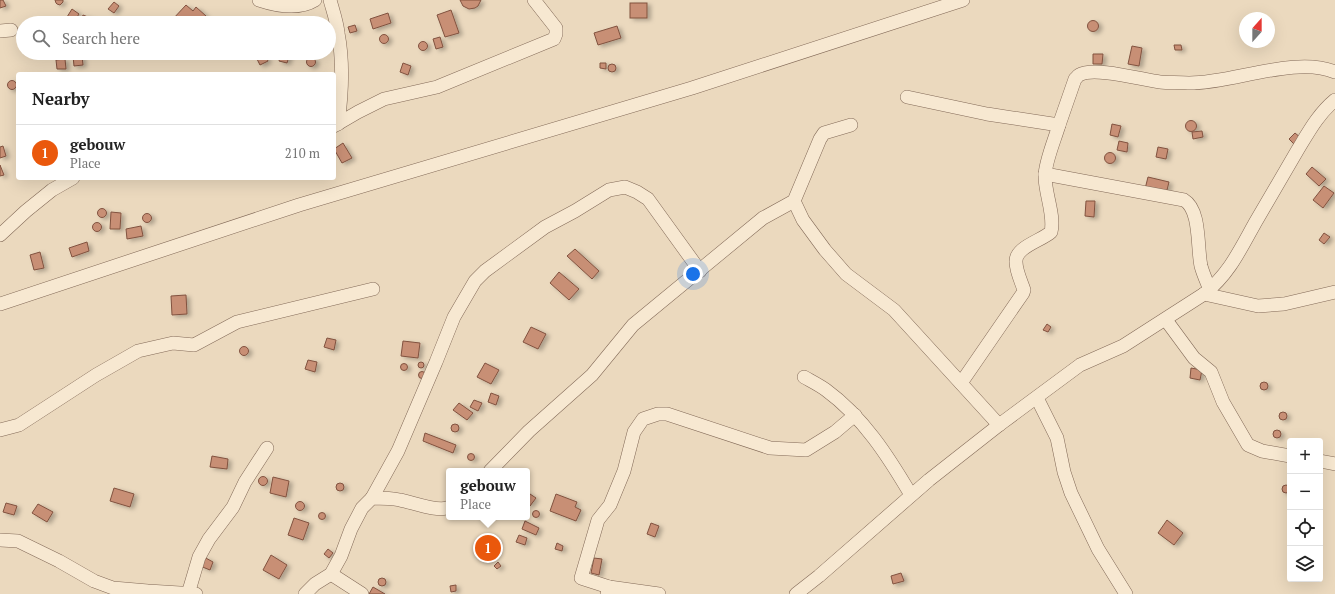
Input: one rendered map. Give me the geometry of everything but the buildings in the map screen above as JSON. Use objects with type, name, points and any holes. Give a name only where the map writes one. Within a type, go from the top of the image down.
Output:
[{"type":"street","points":[[259,0],[290,7],[309,4],[315,0]]},
{"type":"street","points":[[330,0],[334,16]]},
{"type":"street","points":[[336,125],[384,99],[437,87],[554,39],[556,28],[534,0]]},
{"type":"street","points":[[0,304],[299,205],[692,88],[963,0]]},
{"type":"street","points":[[336,25],[342,73],[342,95],[336,125]]},
{"type":"street","points":[[961,383],[1023,293],[1024,290],[1015,261],[1017,255],[1021,250],[1046,237],[1051,232],[1052,223],[1045,184],[1045,174],[1075,79],[1079,75],[1098,72],[1161,82],[1191,83],[1224,80],[1265,71],[1289,68],[1327,68],[1335,72]]},
{"type":"street","points":[[907,97],[987,114],[1060,125]]},
{"type":"street","points":[[796,594],[819,576],[929,480],[999,425],[1038,398],[1080,365],[1123,346],[1166,320],[1207,292],[1224,275],[1306,135],[1325,108],[1335,100]]},
{"type":"street","points":[[493,468],[529,431],[592,376],[633,325],[763,218],[794,201],[820,139],[824,133],[851,125]]},
{"type":"street","points":[[1045,174],[1184,200],[1189,203],[1193,209],[1207,292]]},
{"type":"street","points":[[0,235],[52,190],[70,180]]},
{"type":"street","points":[[305,594],[315,584],[332,574],[354,522],[362,508],[372,498],[398,451],[454,317],[475,281],[484,271],[545,227],[609,190],[625,187],[648,199],[700,270]]},
{"type":"street","points":[[794,201],[803,220],[820,244],[846,274],[894,310],[999,425]]},
{"type":"street","points":[[0,430],[19,425],[96,375],[138,351],[172,343],[194,345],[237,322],[373,289]]},
{"type":"street","points":[[1207,292],[1258,306],[1284,304],[1335,292]]},
{"type":"street","points":[[1166,320],[1194,358],[1211,372],[1223,402],[1248,445],[1262,451],[1287,455]]},
{"type":"street","points":[[804,377],[825,389],[855,415],[889,459],[911,495]]},
{"type":"street","points":[[1038,398],[1057,438],[1064,472],[1080,513],[1098,549],[1126,594]]},
{"type":"street","points":[[659,594],[608,591],[581,578],[598,520],[610,506],[615,495],[624,471],[634,432],[643,419],[658,414],[667,414],[770,448],[806,450],[835,432],[855,415]]},
{"type":"street","points":[[188,594],[199,557],[209,539],[233,507],[245,482],[267,448]]},
{"type":"street","points":[[1323,462],[1335,464]]},
{"type":"street","points":[[372,498],[400,500],[433,508],[446,509]]},
{"type":"street","points":[[0,540],[18,541],[59,561],[94,581],[113,588],[148,592],[196,594]]},
{"type":"street","points":[[332,574],[362,594]]},
{"type":"place","name":"gebouw","points":[[488,548]]}]
